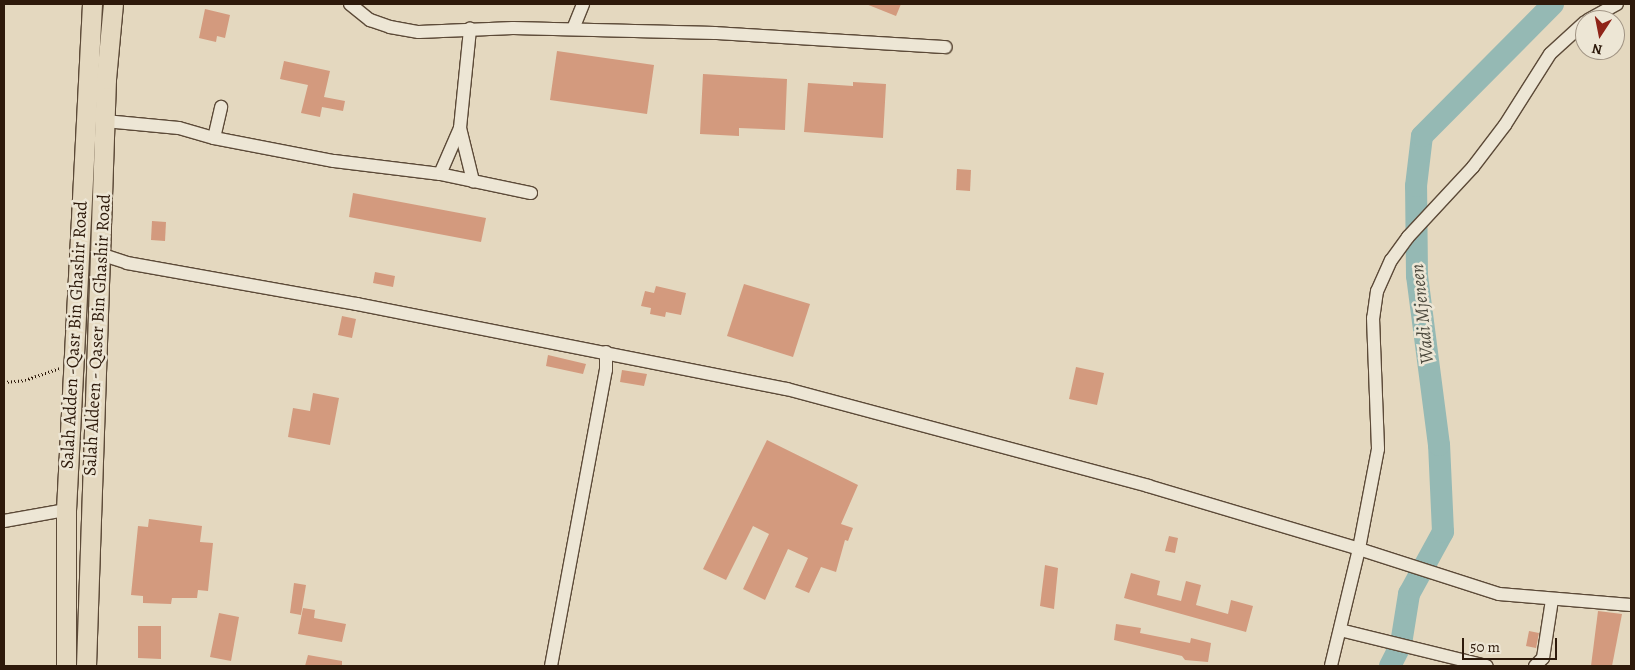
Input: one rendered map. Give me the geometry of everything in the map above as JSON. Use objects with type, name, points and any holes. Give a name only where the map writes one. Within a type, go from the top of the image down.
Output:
[{"type":"highway","name":"Salah Adden -Qasr Bin Ghashir Road","points":[[66,666],[66,510],[79,221],[92,4]]},
{"type":"highway","name":"Salah Aldeen - Qaser Bin Ghashir Road","points":[[86,666],[105,121],[113,4]]},
{"type":"highway","points":[[79,221],[102,223]]},
{"type":"street","points":[[350,4],[370,20],[390,28],[453,33],[470,29],[573,29],[715,33],[946,47]]},
{"type":"street","points":[[573,29],[583,4]]},
{"type":"street","points":[[440,174],[460,128],[470,29]]},
{"type":"street","points":[[1331,666],[1359,550],[1378,449],[1373,318],[1381,284],[1391,260],[1431,210],[1489,146],[1550,54],[1575,32]]},
{"type":"street","points":[[214,138],[221,107]]},
{"type":"street","points":[[105,121],[179,128],[214,138],[385,169],[440,174],[531,193]]},
{"type":"street","points":[[460,128],[473,181]]},
{"type":"street","points":[[100,254],[127,263],[606,352],[787,389],[916,422],[1148,486],[1409,564],[1441,577],[1499,594],[1552,600],[1631,605]]},
{"type":"street","points":[[551,666],[606,370],[606,352]]},
{"type":"street","points":[[4,521],[66,510]]},
{"type":"street","points":[[1535,666],[1543,658],[1552,600]]},
{"type":"street","points":[[1340,630],[1422,652],[1487,666]]},
{"type":"path","points":[[4,382],[25,380],[73,364]]},
{"type":"building","points":[[866,4],[901,4],[896,16]]},
{"type":"building","points":[[205,9],[230,15],[225,38],[217,36],[216,42],[199,38]]},
{"type":"building","points":[[557,51],[654,65],[647,114],[550,100]]},
{"type":"building","points":[[284,61],[330,71],[324,97],[345,101],[343,111],[322,107],[320,117],[301,113],[308,85],[280,79]]},
{"type":"building","points":[[703,74],[787,79],[785,130],[739,128],[739,136],[700,134]]},
{"type":"building","points":[[853,82],[886,84],[883,138],[804,132],[808,83],[853,86]]},
{"type":"building","points":[[957,169],[971,170],[970,191],[956,190]]},
{"type":"building","points":[[353,193],[486,218],[481,242],[349,217]]},
{"type":"building","points":[[152,221],[166,222],[165,241],[151,240]]},
{"type":"building","points":[[375,272],[395,276],[393,287],[373,283]]},
{"type":"building","points":[[744,284],[810,304],[793,357],[727,336]]},
{"type":"building","points":[[656,286],[686,293],[681,315],[666,312],[665,317],[650,314],[651,308],[641,306],[645,291],[654,293]]},
{"type":"building","points":[[342,316],[356,319],[352,338],[338,335]]},
{"type":"building","points":[[548,355],[586,364],[583,374],[546,366]]},
{"type":"building","points":[[1076,367],[1104,373],[1097,405],[1069,399]]},
{"type":"building","points":[[622,370],[647,374],[644,386],[620,382]]},
{"type":"building","points":[[313,393],[339,398],[330,445],[288,437],[293,408],[310,411]]},
{"type":"building","points":[[767,440],[858,485],[841,524],[853,528],[848,541],[845,540],[836,572],[821,567],[809,593],[795,587],[808,558],[788,549],[765,600],[743,589],[769,534],[753,526],[726,580],[703,569]]},
{"type":"building","points":[[149,519],[202,526],[200,542],[213,543],[208,591],[198,590],[197,598],[172,598],[171,604],[143,603],[143,596],[131,595],[138,526],[148,527]]},
{"type":"building","points":[[1169,536],[1178,538],[1175,553],[1165,551]]},
{"type":"building","points":[[1045,565],[1058,568],[1054,609],[1040,606]]},
{"type":"building","points":[[1131,573],[1160,581],[1157,595],[1181,601],[1186,581],[1201,585],[1196,605],[1228,614],[1231,600],[1253,606],[1246,632],[1124,598]]},
{"type":"building","points":[[294,583],[306,585],[301,615],[290,613]]},
{"type":"building","points":[[303,608],[315,610],[314,618],[346,624],[342,642],[298,634]]},
{"type":"building","points":[[1598,611],[1622,614],[1612,666],[1591,666]]},
{"type":"building","points":[[219,613],[239,617],[231,661],[210,657]]},
{"type":"building","points":[[1116,624],[1141,628],[1140,633],[1190,643],[1191,638],[1211,643],[1208,662],[1185,660],[1182,656],[1114,640]]},
{"type":"building","points":[[138,626],[161,626],[161,659],[138,658]]},
{"type":"building","points":[[1529,631],[1539,633],[1536,648],[1526,646]]},
{"type":"building","points":[[308,655],[342,661],[342,666],[305,666]]},
{"type":"waterway","name":"Wadi Mjeneen","points":[[1390,666],[1401,644],[1409,594],[1443,532],[1439,445],[1417,276],[1416,186],[1422,136],[1553,4]]}]
